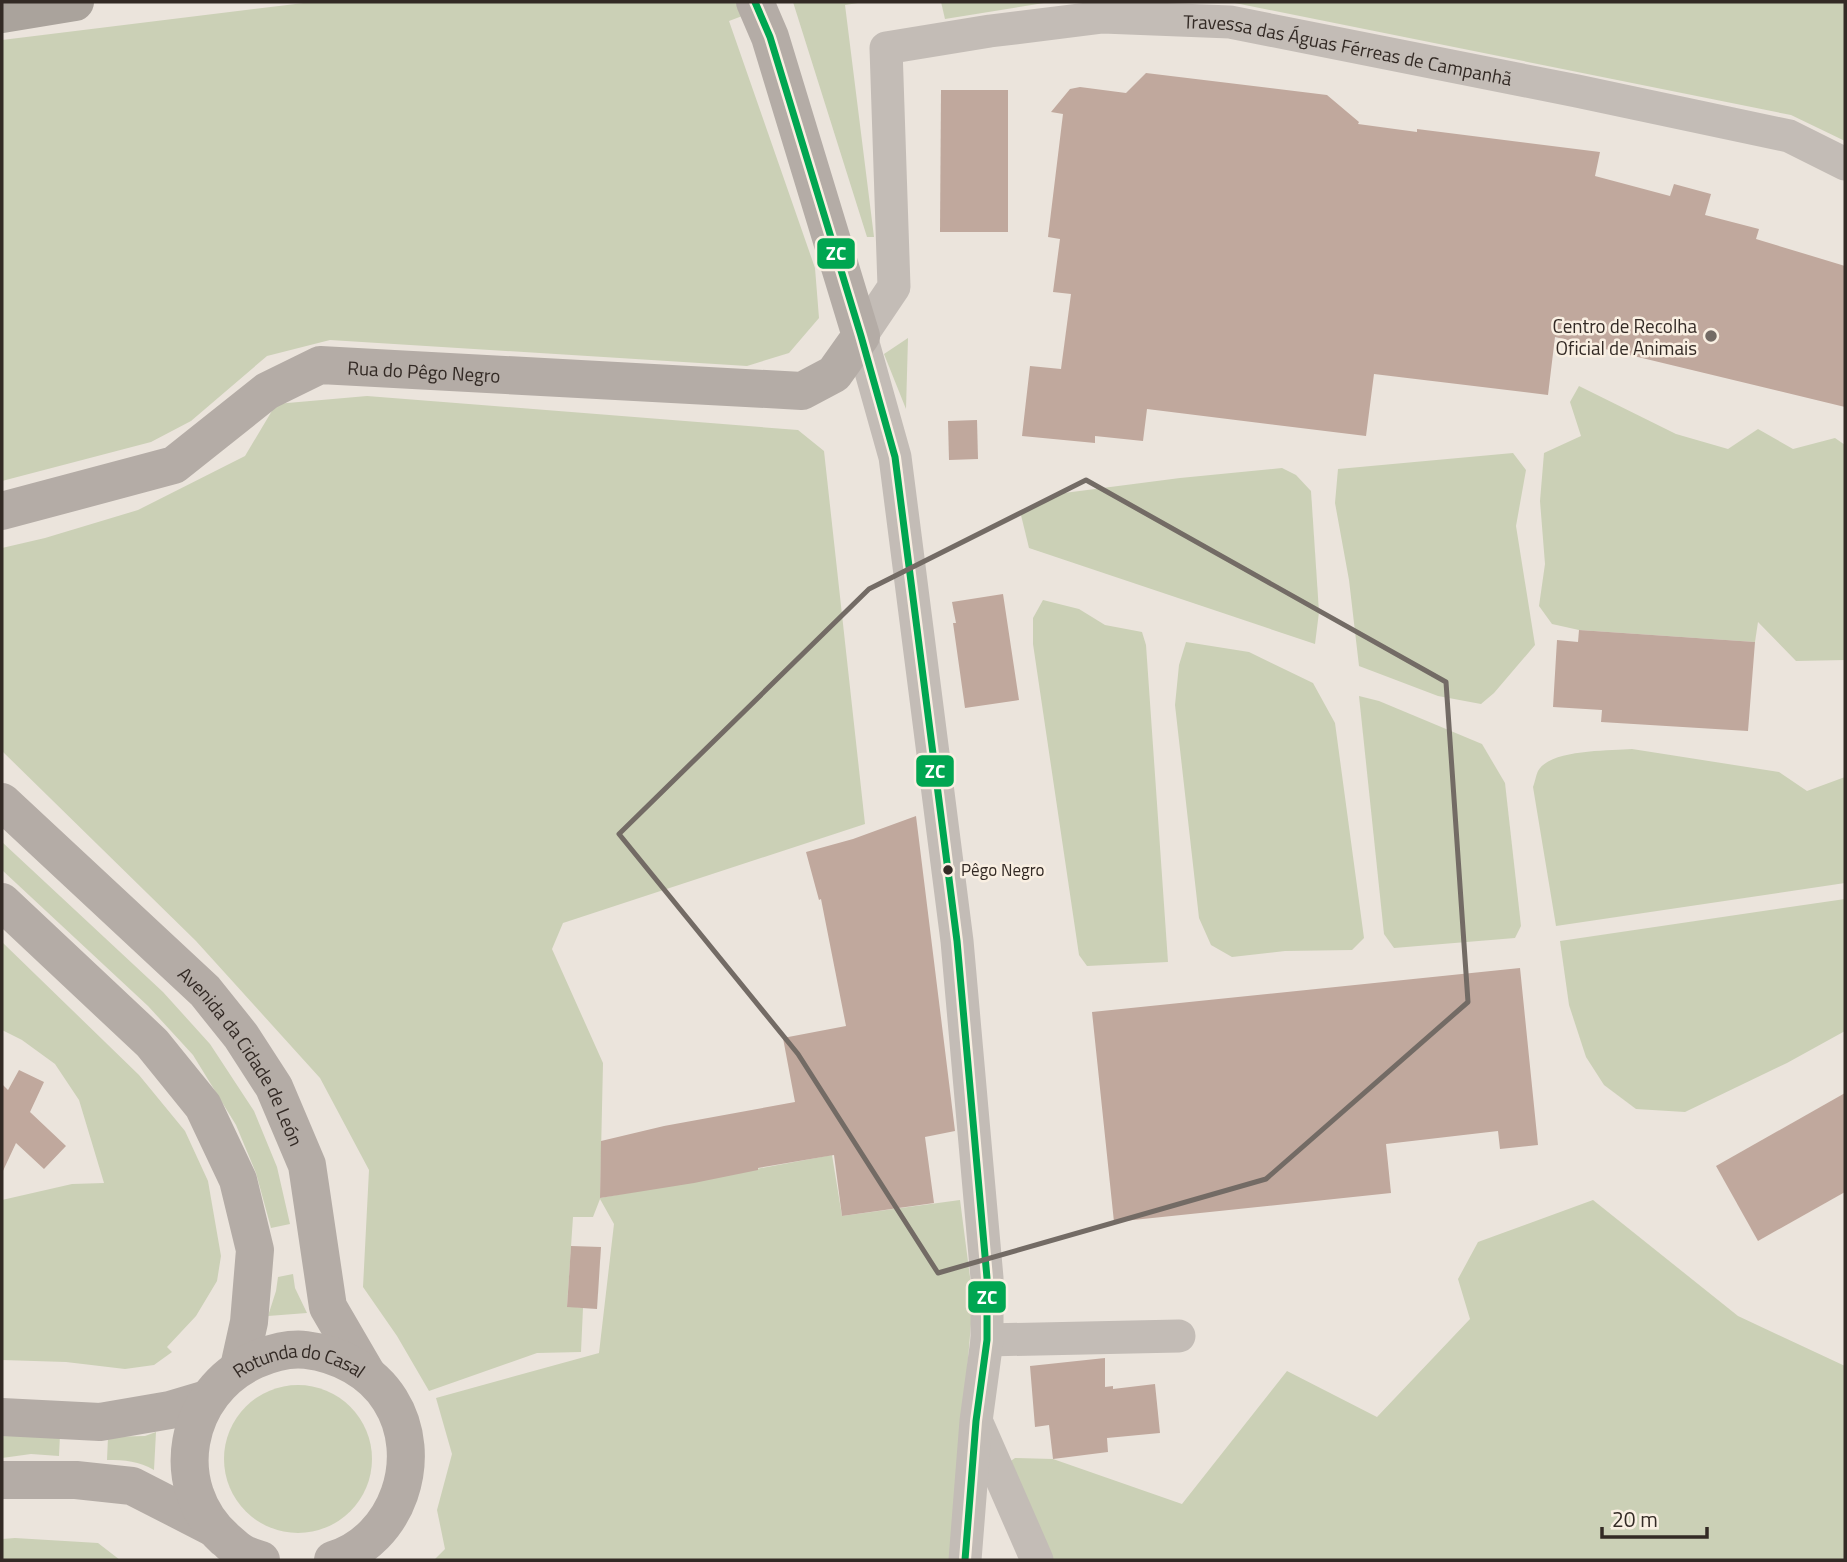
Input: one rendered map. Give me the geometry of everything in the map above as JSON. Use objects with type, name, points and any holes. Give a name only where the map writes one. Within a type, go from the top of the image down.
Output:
[{"type":"highway","points":[[2,14],[75,2]]},
{"type":"main road","points":[[755,2],[770,37],[862,336]]},
{"type":"main road","name":"Rua do Pêgo Negro","points":[[2,511],[174,465],[267,391],[320,365],[802,391],[834,374],[862,336]]},
{"type":"main road","name":"Avenida da Cidade de León","points":[[2,802],[205,991],[241,1036],[274,1087],[307,1165],[328,1307],[367,1374]]},
{"type":"main road","points":[[2,902],[152,1043],[203,1106],[238,1180],[255,1250],[249,1322],[239,1367]]},
{"type":"main road","name":"Rotunda do Casal","points":[[261,1560],[240,1552],[212,1527],[195,1497],[189,1464],[192,1430],[206,1399],[221,1381],[239,1367],[270,1353],[304,1350],[338,1357],[367,1374],[390,1399],[404,1431],[407,1467],[398,1504],[377,1534],[347,1556],[333,1560]]},
{"type":"main road","points":[[2,1417],[100,1422],[170,1410],[206,1399]]},
{"type":"main road","points":[[2,1480],[76,1480],[132,1486],[212,1527]]},
{"type":"street","name":"Travessa das Águas Férreas de Campanhã","points":[[862,336],[894,287],[886,48],[990,31],[1103,17],[1230,22],[1789,136],[1845,164]]},
{"type":"street","points":[[862,336],[895,457],[957,941],[987,1278],[987,1340],[976,1421],[965,1560]]},
{"type":"street","points":[[987,1340],[1179,1336]]},
{"type":"street","points":[[976,1421],[1037,1560]]},
{"type":"highlighted area","points":[[1086,480],[1446,682],[1468,1002],[1266,1179],[938,1273],[798,1054],[619,834],[869,589]]},
{"type":"green space","points":[[312,2],[779,2],[729,21],[815,268],[819,318],[789,353],[747,366],[330,340],[267,356],[191,421],[151,442],[2,481],[2,40]]},
{"type":"green space","points":[[793,2],[864,2],[845,5],[874,237],[867,237]]},
{"type":"green space","points":[[941,2],[1050,2],[945,19]]},
{"type":"green space","points":[[1230,2],[1845,2],[1845,141],[1791,115]]},
{"type":"green space","points":[[908,338],[906,409],[884,354]]},
{"type":"green space","points":[[1579,386],[1676,434],[1728,449],[1758,429],[1793,449],[1835,438],[1845,445],[1845,660],[1796,661],[1758,622],[1755,642],[1579,630],[1552,624],[1539,606],[1545,564],[1540,501],[1544,453],[1581,436],[1570,402]]},
{"type":"green space","points":[[367,396],[798,430],[824,451],[865,824],[563,923],[552,949],[603,1063],[600,1198],[832,1155],[842,1216],[960,1200],[973,1300],[951,1560],[434,1560],[445,1549],[437,1510],[452,1454],[436,1398],[599,1353],[614,1224],[600,1199],[593,1217],[573,1217],[567,1306],[583,1308],[581,1352],[537,1353],[429,1391],[397,1336],[363,1287],[369,1170],[320,1078],[196,941],[2,751],[2,548],[138,510],[245,456],[276,404]]},
{"type":"green space","points":[[1513,453],[1526,470],[1516,526],[1535,645],[1494,693],[1481,704],[1438,696],[1359,666],[1349,580],[1335,503],[1338,469]]},
{"type":"green space","points":[[1282,468],[1296,475],[1311,491],[1319,612],[1315,644],[1029,548],[1020,511],[1064,493]]},
{"type":"green space","points":[[1043,600],[1079,609],[1105,625],[1142,632],[1146,645],[1168,962],[1087,966],[1079,955],[1033,644],[1033,618]]},
{"type":"green space","points":[[1186,642],[1249,652],[1313,683],[1335,723],[1364,938],[1352,950],[1285,951],[1232,957],[1211,945],[1199,918],[1175,705],[1179,665]]},
{"type":"green space","points":[[1359,696],[1379,701],[1482,744],[1505,783],[1521,926],[1515,938],[1394,948],[1384,934]]},
{"type":"green space","points":[[1632,749],[1779,772],[1807,791],[1845,777],[1845,883],[1556,926],[1533,787],[1537,773],[1545,764],[1567,755]]},
{"type":"green space","points":[[2,842],[163,992],[210,1044],[254,1111],[277,1167],[290,1224],[271,1228],[256,1173],[236,1125],[193,1055],[148,1006],[2,870]]},
{"type":"green space","points":[[1845,899],[1845,1031],[1787,1063],[1685,1112],[1636,1109],[1604,1085],[1586,1057],[1569,1005],[1560,941]]},
{"type":"green space","points":[[2,942],[139,1075],[185,1131],[208,1181],[221,1256],[217,1281],[196,1316],[167,1347],[172,1352],[154,1365],[125,1369],[66,1362],[2,1360],[2,1200],[72,1184],[104,1183],[79,1100],[55,1064],[22,1040],[2,1030]]},
{"type":"green space","points":[[1593,1200],[1738,1316],[1845,1366],[1845,1560],[1046,1560],[1005,1465],[1015,1458],[1053,1459],[1182,1504],[1287,1371],[1377,1417],[1470,1319],[1458,1279],[1478,1242]]},
{"type":"green space","points":[[293,1274],[295,1288],[307,1313],[268,1316],[278,1277]]},
{"type":"green space","points":[[298,1385],[326,1390],[351,1406],[367,1431],[372,1459],[367,1487],[351,1512],[326,1528],[298,1533],[270,1528],[245,1512],[229,1487],[224,1459],[229,1431],[245,1406],[270,1390]]},
{"type":"green space","points":[[156,1432],[154,1470],[132,1462],[107,1460],[108,1437],[145,1436]]},
{"type":"green space","points":[[2,1434],[60,1435],[59,1456],[31,1454],[2,1458]]},
{"type":"green space","points":[[2,1539],[98,1543],[120,1560],[2,1560]]},
{"type":"building","points":[[1146,73],[1327,95],[1359,122],[1358,124],[1600,152],[1595,176],[1670,196],[1674,184],[1711,194],[1705,215],[1759,229],[1756,239],[1845,266],[1845,407],[1555,337],[1548,395],[1374,374],[1366,436],[1147,409],[1143,441],[1095,436],[1095,443],[1022,436],[1030,366],[1061,369],[1071,294],[1053,292],[1060,239],[1048,237],[1063,114],[1051,112],[1070,89],[1080,87],[1126,93]]},
{"type":"building","points":[[941,90],[1008,90],[1008,232],[940,232]]},
{"type":"building","points":[[977,420],[978,459],[949,460],[948,421]]},
{"type":"building","points":[[1003,594],[1019,700],[965,708],[952,602]]},
{"type":"building","points":[[1579,630],[1755,642],[1748,731],[1601,722],[1602,710],[1553,707],[1557,640],[1578,642]]},
{"type":"building","points":[[916,816],[955,1131],[925,1137],[934,1203],[842,1216],[834,1155],[758,1168],[694,1183],[600,1198],[601,1141],[664,1126],[795,1102],[783,1038],[846,1026],[821,899],[819,900],[806,852],[853,839]]},
{"type":"building","points":[[1520,968],[1538,1145],[1500,1149],[1498,1131],[1386,1144],[1391,1193],[1114,1222],[1092,1012]]},
{"type":"building","points":[[19,1070],[44,1082],[30,1112],[66,1146],[44,1169],[16,1143],[2,1173],[2,1084],[8,1090]]},
{"type":"building","points":[[1845,1093],[1845,1192],[1758,1241],[1716,1166]]},
{"type":"building","points":[[571,1246],[601,1247],[597,1309],[567,1307]]},
{"type":"building","points":[[1105,1358],[1105,1387],[1113,1386],[1113,1389],[1155,1384],[1160,1433],[1107,1438],[1108,1452],[1053,1459],[1049,1425],[1035,1427],[1030,1366]]},
{"type":"transit line","name":"ZC","points":[[755,2],[770,37],[895,457],[957,941],[987,1278],[987,1340],[976,1421],[965,1560]]},
{"type":"place","name":"Centro de Recolha Oficial de Animais","points":[[1711,336]]},
{"type":"place","name":"Pêgo Negro","points":[[948,870]]}]
